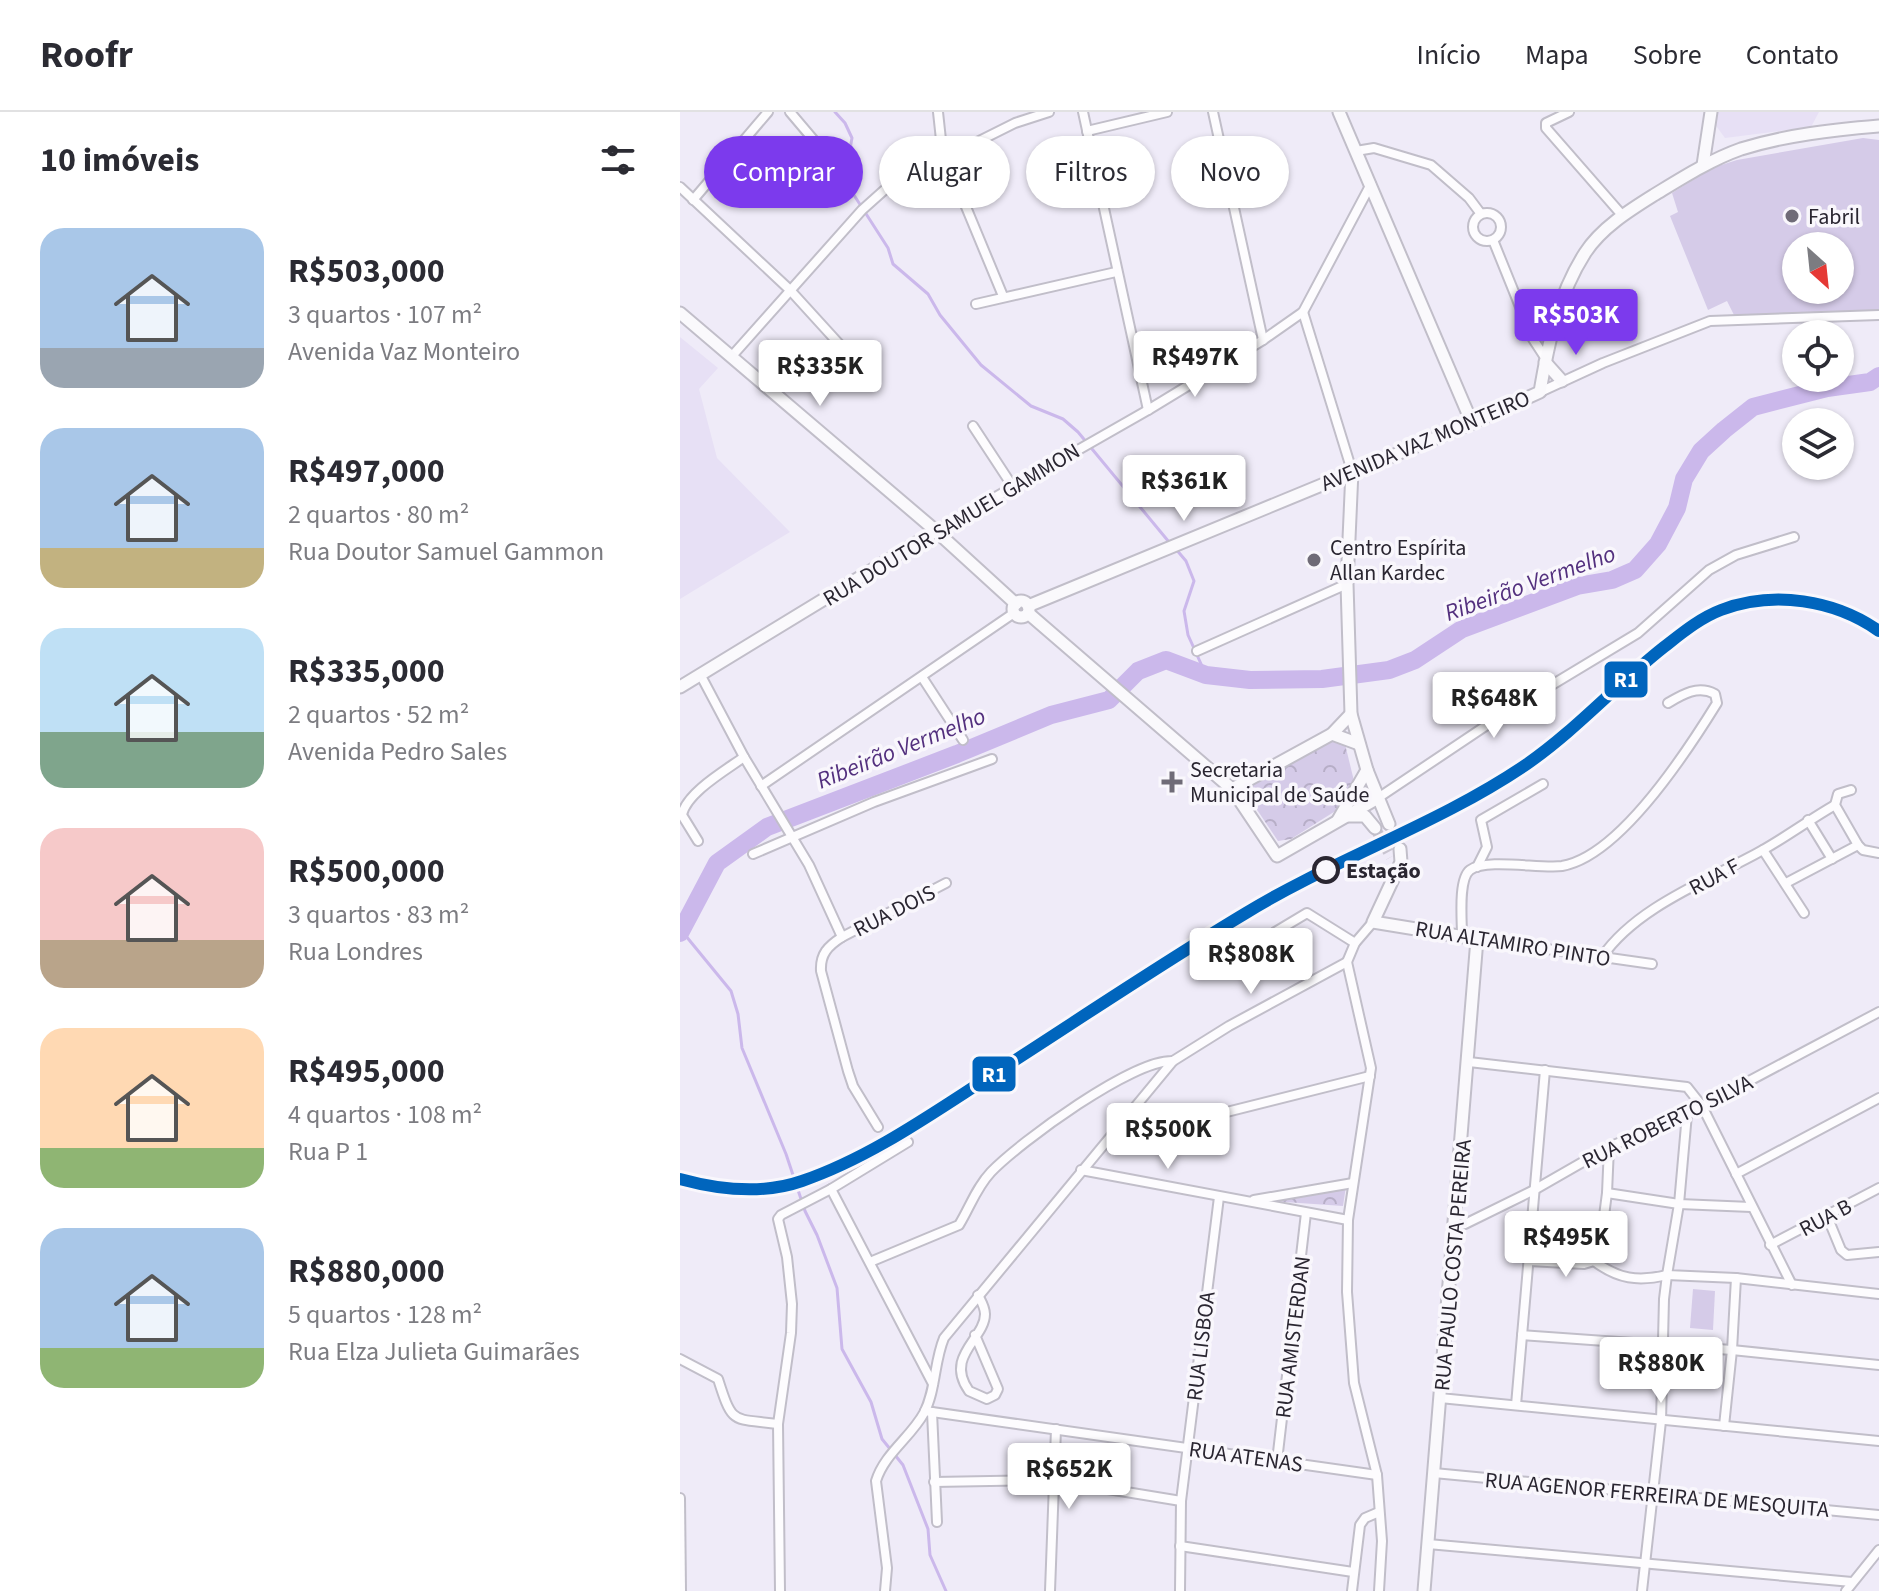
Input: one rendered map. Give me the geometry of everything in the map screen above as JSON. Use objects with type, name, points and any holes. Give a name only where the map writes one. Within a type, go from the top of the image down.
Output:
[{"type":"main road","points":[[1339,112],[1472,423]]},
{"type":"main road","points":[[1703,165],[1711,112]]},
{"type":"main road","points":[[1540,392],[1563,293],[1586,251],[1622,215],[1703,165],[1741,149],[1816,131],[1879,126]]},
{"type":"main road","points":[[680,313],[936,531],[1022,617],[1028,610],[1232,789],[1277,856],[1378,798]]},
{"type":"main road","points":[[1545,360],[1562,381]]},
{"type":"main road","points":[[1520,402],[1545,360]]},
{"type":"main road","name":"AVENIDA VAZ MONTEIRO","points":[[1028,610],[1540,392]]},
{"type":"main road","points":[[1352,471],[1347,584],[1351,714],[1367,770],[1389,824]]},
{"type":"main road","name":"RUA DOUTOR SAMUEL GAMMON","points":[[680,687],[936,531]]},
{"type":"main road","points":[[1232,789],[1332,734],[1351,714]]},
{"type":"main road","points":[[1332,734],[1359,744]]},
{"type":"main road","points":[[1337,820],[1367,770]]},
{"type":"main road","points":[[1337,820],[1360,814],[1375,828]]},
{"type":"main road","points":[[1373,922],[1401,862],[1395,853]]},
{"type":"main road","name":"RUA ALTAMIRO PINTO","points":[[1373,922],[1477,939]]},
{"type":"main road","name":"RUA PAULO COSTA PEREIRA","points":[[1424,1591],[1477,939]]},
{"type":"street","points":[[693,200],[768,112]]},
{"type":"street","points":[[790,112],[810,136]]},
{"type":"street","points":[[938,112],[941,136]]},
{"type":"street","points":[[989,136],[1015,123],[1049,112]]},
{"type":"street","points":[[1083,112],[1148,410]]},
{"type":"street","points":[[1087,131],[1167,112]]},
{"type":"street","points":[[1213,112],[1263,340]]},
{"type":"street","points":[[1569,112],[1551,118],[1546,128],[1622,215]]},
{"type":"street","points":[[1356,151],[1374,148],[1431,165],[1469,198],[1481,214],[1494,215],[1500,221],[1499,234],[1493,240],[1484,241],[1474,233],[1473,224],[1481,214]]},
{"type":"street","name":"RUA DOUTOR SAMUEL GAMMON","points":[[936,531],[1148,410],[1303,312],[1371,184]]},
{"type":"street","points":[[680,187],[790,290],[861,368]]},
{"type":"street","points":[[732,356],[879,193]]},
{"type":"street","points":[[966,208],[1003,296]]},
{"type":"street","points":[[1493,240],[1533,339],[1545,360]]},
{"type":"street","points":[[976,304],[1116,272]]},
{"type":"street","points":[[1303,312],[1352,471]]},
{"type":"street","name":"AVENIDA VAZ MONTEIRO","points":[[1540,392],[1710,321],[1879,315]]},
{"type":"street","points":[[973,426],[1013,487]]},
{"type":"street","points":[[1378,798],[1502,715],[1638,633],[1709,570],[1736,555],[1794,537]]},
{"type":"street","points":[[1197,651],[1347,584]]},
{"type":"street","points":[[761,786],[922,677],[1015,608]]},
{"type":"street","points":[[700,674],[744,757],[792,834],[842,937],[821,957],[821,971],[853,1086],[878,1127]]},
{"type":"street","points":[[922,677],[963,740]]},
{"type":"street","points":[[1462,935],[1463,879],[1470,870],[1477,867],[1564,866],[1605,845],[1653,796],[1689,748],[1717,703],[1715,694],[1709,691],[1688,691],[1668,703]]},
{"type":"street","points":[[698,841],[682,815],[684,807],[705,786],[744,757]]},
{"type":"street","points":[[753,854],[792,834],[992,759]]},
{"type":"street","points":[[1477,867],[1487,847],[1481,820],[1543,784]]},
{"type":"street","name":"RUA F","points":[[1602,957],[1611,943],[1661,904],[1763,850],[1835,805],[1838,794],[1851,790]]},
{"type":"street","points":[[1835,805],[1858,845],[1863,850],[1879,853]]},
{"type":"street","points":[[1808,820],[1832,859]]},
{"type":"street","points":[[1786,883],[1858,845]]},
{"type":"street","points":[[1763,850],[1804,913]]},
{"type":"street","name":"RUA DOIS","points":[[842,937],[946,883]]},
{"type":"street","points":[[1230,959],[1307,913],[1355,943]]},
{"type":"street","points":[[1373,922],[1355,943],[1347,962],[1370,1058],[1370,1076],[1348,1220],[1350,1358],[1377,1475],[1382,1541],[1379,1591]]},
{"type":"street","name":"RUA ALTAMIRO PINTO","points":[[1477,939],[1652,964]]},
{"type":"street","points":[[937,1522],[929,1412],[937,1357],[944,1338],[1173,1061],[1229,1026],[1347,962]]},
{"type":"street","name":"RUA ROBERTO SILVA","points":[[1455,1226],[1534,1190],[1609,1147],[1687,1114],[1879,1012]]},
{"type":"street","points":[[870,1262],[954,1228],[992,1172],[1039,1132],[1092,1096],[1146,1066],[1164,1060],[1173,1061]]},
{"type":"street","points":[[1469,1062],[1687,1087],[1702,1106],[1792,1285]]},
{"type":"street","points":[[1516,1405],[1545,1070]]},
{"type":"street","points":[[1114,1134],[1139,1134],[1370,1076]]},
{"type":"street","points":[[1736,1174],[1879,1098]]},
{"type":"street","points":[[1642,1591],[1661,1421],[1664,1299],[1679,1204],[1687,1114]]},
{"type":"street","points":[[780,1591],[778,1424],[792,1304],[787,1257],[778,1219],[908,1142]]},
{"type":"street","points":[[1529,1261],[1584,1264],[1594,1261],[1599,1254],[1609,1147]]},
{"type":"street","points":[[1081,1170],[1348,1220]]},
{"type":"street","points":[[1249,1201],[1353,1183]]},
{"type":"street","name":"RUA B","points":[[1770,1245],[1879,1188]]},
{"type":"street","points":[[831,1189],[933,1384]]},
{"type":"street","points":[[1607,1193],[1679,1204],[1751,1207]]},
{"type":"street","name":"RUA LISBOA","points":[[1180,1591],[1181,1501],[1219,1197]]},
{"type":"street","name":"RUA AMISTERDAN","points":[[1277,1461],[1306,1213]]},
{"type":"street","points":[[1827,1216],[1841,1250],[1847,1255],[1879,1252]]},
{"type":"street","points":[[1594,1261],[1623,1278],[1650,1279],[1667,1275],[1736,1278],[1879,1294]]},
{"type":"street","points":[[1724,1426],[1736,1278]]},
{"type":"street","points":[[975,1335],[998,1389],[995,1395],[987,1399],[969,1391],[963,1380],[963,1356],[985,1313],[978,1295]]},
{"type":"street","points":[[1522,1335],[1732,1350],[1879,1365]]},
{"type":"street","points":[[683,1364],[718,1379],[732,1415],[778,1424]]},
{"type":"street","points":[[1440,1398],[1879,1441]]},
{"type":"street","points":[[885,1591],[887,1568],[876,1481],[881,1469],[929,1412]]},
{"type":"street","name":"RUA ATENAS","points":[[929,1412],[1377,1475]]},
{"type":"street","points":[[1050,1591],[1056,1429]]},
{"type":"street","name":"RUA AGENOR FERREIRA DE MESQUITA","points":[[1434,1473],[1879,1515]]},
{"type":"street","points":[[934,1482],[1053,1480],[1181,1501]]},
{"type":"street","points":[[680,1498],[681,1591]]},
{"type":"street","points":[[1352,1591],[1360,1525],[1365,1518],[1379,1512]]},
{"type":"street","points":[[1428,1544],[1852,1582]]},
{"type":"street","points":[[1180,1546],[1353,1572]]},
{"type":"street","points":[[1846,1591],[1879,1550]]},
{"type":"shaded area","points":[[1716,112],[1819,112],[1811,127],[1725,138],[1714,123]]},
{"type":"shaded area","points":[[680,337],[718,368],[699,389],[717,458],[790,532],[680,599]]},
{"type":"green space","points":[[1863,138],[1879,140],[1879,310],[1734,315],[1727,301],[1708,310],[1670,216],[1678,212],[1672,193],[1712,168],[1737,160]]},
{"type":"green space","points":[[1327,740],[1345,744],[1355,785],[1345,805],[1291,839],[1278,841],[1243,789]]},
{"type":"green space","points":[[1346,1186],[1343,1206],[1269,1201]]},
{"type":"green space","points":[[1693,1289],[1715,1291],[1713,1330],[1690,1328]]},
{"type":"waterway","points":[[835,112],[852,138],[846,171],[852,192],[888,248],[893,264],[928,294],[940,315],[981,365],[1031,406],[1063,419],[1078,432],[1169,542]]},
{"type":"waterway","name":"Ribeirão Vermelho","points":[[680,933],[717,863],[767,827],[1051,715],[1109,700],[1138,671],[1166,660],[1206,675],[1250,680],[1322,679],[1389,670],[1415,660],[1462,629],[1577,586],[1612,580],[1635,570],[1658,544],[1677,508],[1684,479],[1701,451],[1724,430],[1753,407],[1827,388],[1870,382],[1879,376]]},
{"type":"waterway","points":[[1175,548],[1186,561],[1194,581],[1184,611],[1188,635],[1206,675]]},
{"type":"waterway","points":[[681,930],[731,991],[738,1014],[742,1048],[837,1288],[842,1349],[871,1402],[882,1439],[903,1465],[928,1529],[930,1555],[946,1591]]},
{"type":"tunnel","points":[[1389,824],[1400,849]]},
{"type":"tunnel","points":[[1375,828],[1391,857]]},
{"type":"transit line","name":"R1","points":[[680,1179],[726,1188],[772,1188],[802,1181],[875,1148],[1246,913],[1280,893],[1459,805],[1527,764],[1664,647],[1713,613],[1762,600],[1803,601],[1843,612],[1879,631]]},
{"type":"place","name":"Fabril","points":[[1792,216]]},
{"type":"place","name":"Centro Espírita Allan Kardec","points":[[1314,560]]},
{"type":"place","name":"Secretaria Municipal de Saúde","points":[[1172,782]]},
{"type":"place","name":"Estação","points":[[1326,870]]}]
